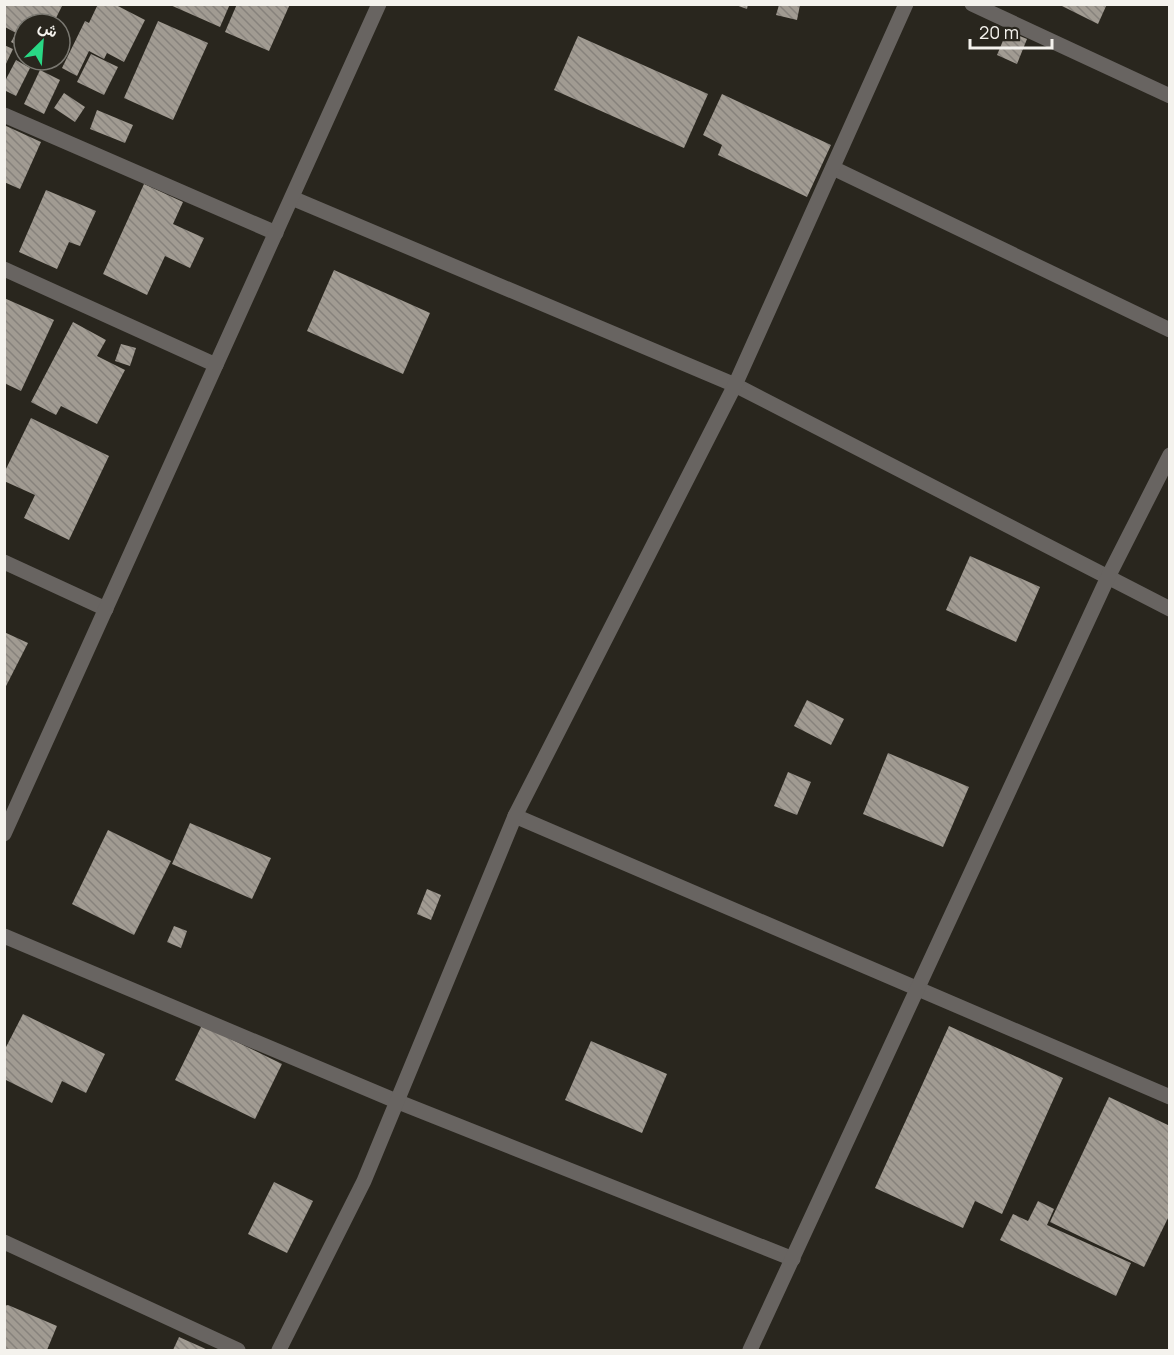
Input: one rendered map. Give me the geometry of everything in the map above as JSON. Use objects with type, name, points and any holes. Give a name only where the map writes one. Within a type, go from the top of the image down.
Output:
[{"type":"street","points":[[4,834],[379,4]]},
{"type":"street","points":[[279,1350],[364,1180],[515,816],[735,386],[906,4]]},
{"type":"street","points":[[972,4],[1170,96]]},
{"type":"street","points":[[4,115],[276,234]]},
{"type":"street","points":[[833,168],[1170,330]]},
{"type":"street","points":[[292,198],[735,386],[1170,609]]},
{"type":"street","points":[[4,269],[216,365]]},
{"type":"street","points":[[750,1350],[1108,577],[1170,455]]},
{"type":"street","points":[[4,562],[106,609]]},
{"type":"street","points":[[515,816],[1170,1097]]},
{"type":"street","points":[[4,936],[396,1101],[793,1259]]},
{"type":"street","points":[[4,1242],[238,1350]]},
{"type":"building","points":[[6,4],[63,4],[59,12],[12,12],[12,31],[5,27]]},
{"type":"building","points":[[98,4],[114,4],[145,20],[124,62],[107,53],[104,59],[89,51],[77,76],[70,72],[72,72],[72,48],[85,21],[89,23]]},
{"type":"building","points":[[168,4],[230,4],[220,27]]},
{"type":"building","points":[[237,4],[290,4],[269,51],[225,32]]},
{"type":"building","points":[[733,4],[748,4],[747,9]]},
{"type":"building","points":[[1058,4],[1107,4],[1098,24]]},
{"type":"building","points":[[779,5],[800,5],[797,20],[776,15]]},
{"type":"building","points":[[158,21],[208,43],[173,120],[124,98]]},
{"type":"building","points":[[1007,31],[1027,39],[1017,64],[997,55]]},
{"type":"building","points":[[578,36],[708,94],[684,148],[554,90]]},
{"type":"building","points":[[4,45],[12,49],[12,51],[4,68]]},
{"type":"building","points":[[91,54],[118,67],[104,95],[77,82]]},
{"type":"building","points":[[12,68],[12,72],[28,72],[16,96],[4,90],[4,83]]},
{"type":"building","points":[[39,72],[60,80],[44,114],[24,104]]},
{"type":"building","points":[[64,93],[85,107],[75,122],[54,108]]},
{"type":"building","points":[[722,94],[831,145],[807,197],[718,155],[722,145],[703,135]]},
{"type":"building","points":[[97,110],[133,125],[125,143],[90,129]]},
{"type":"building","points":[[4,125],[41,142],[20,189],[4,182]]},
{"type":"building","points":[[144,184],[183,202],[173,224],[204,238],[190,268],[165,256],[147,295],[103,274]]},
{"type":"building","points":[[46,190],[96,211],[80,246],[69,242],[57,269],[19,252]]},
{"type":"building","points":[[334,270],[430,313],[403,374],[307,331]]},
{"type":"building","points":[[4,298],[54,320],[21,391],[4,383]]},
{"type":"building","points":[[73,322],[106,340],[97,356],[125,370],[97,424],[61,406],[56,415],[31,402]]},
{"type":"building","points":[[121,344],[136,348],[130,366],[115,361]]},
{"type":"building","points":[[31,418],[109,456],[69,540],[24,518],[35,495],[4,481],[4,473]]},
{"type":"building","points":[[970,556],[1040,587],[1016,642],[946,610]]},
{"type":"building","points":[[4,632],[28,643],[4,690]]},
{"type":"building","points":[[807,700],[844,719],[831,745],[794,726]]},
{"type":"building","points":[[888,753],[969,787],[943,847],[863,814]]},
{"type":"building","points":[[788,772],[811,782],[797,815],[774,806]]},
{"type":"building","points":[[190,823],[271,858],[252,899],[172,864]]},
{"type":"building","points":[[108,830],[171,861],[134,935],[72,904]]},
{"type":"building","points":[[427,889],[441,895],[431,920],[417,914]]},
{"type":"building","points":[[174,926],[187,931],[181,948],[167,942]]},
{"type":"building","points":[[23,1014],[105,1054],[86,1093],[62,1081],[52,1103],[4,1079],[4,1051]]},
{"type":"building","points":[[202,1025],[282,1064],[255,1119],[175,1080]]},
{"type":"building","points":[[949,1026],[1063,1078],[1002,1214],[975,1201],[963,1228],[875,1188]]},
{"type":"building","points":[[591,1041],[667,1074],[642,1133],[565,1100]]},
{"type":"building","points":[[1109,1097],[1170,1126],[1170,1214],[1144,1267],[1050,1222]]},
{"type":"building","points":[[274,1182],[313,1201],[287,1253],[248,1234]]},
{"type":"building","points":[[1038,1201],[1054,1209],[1047,1225],[1131,1263],[1116,1296],[1000,1240],[1013,1214],[1028,1221]]},
{"type":"building","points":[[8,1305],[57,1326],[47,1350],[4,1350],[4,1306]]},
{"type":"building","points":[[179,1337],[208,1350],[173,1350]]}]
